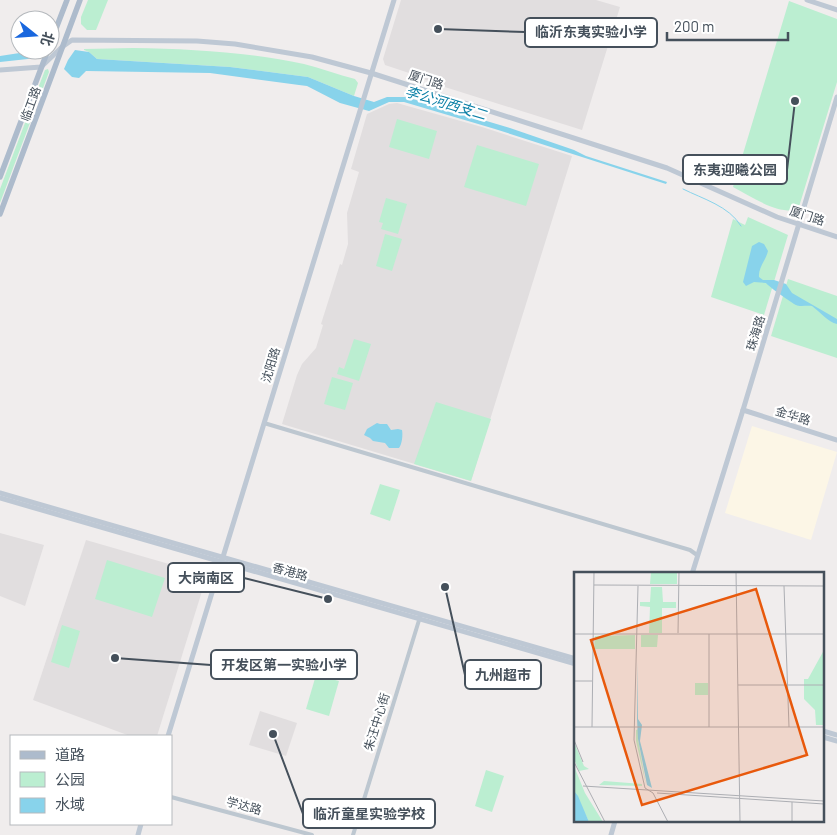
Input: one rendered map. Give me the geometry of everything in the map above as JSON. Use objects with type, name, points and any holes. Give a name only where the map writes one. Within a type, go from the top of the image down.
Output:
[{"type":"main road","points":[[60,18],[67,0]]},
{"type":"main road","name":"临工路","points":[[0,214],[80,0]]},
{"type":"main road","name":"临工路","points":[[0,177],[44,60]]},
{"type":"street","name":"沈阳路","points":[[168,735],[394,0]]},
{"type":"street","points":[[807,0],[837,10]]},
{"type":"street","name":"厦门路","points":[[41,67],[72,40],[197,41],[235,44],[312,56],[372,73],[667,168],[777,217],[837,237]]},
{"type":"street","points":[[0,70],[41,67]]},
{"type":"street","name":"珠海路","points":[[693,572],[837,96]]},
{"type":"street","name":"金华路","points":[[743,410],[837,440]]},
{"type":"street","points":[[264,423],[690,550],[698,556]]},
{"type":"street","name":"香港路","points":[[0,493],[222,560]]},
{"type":"street","name":"香港路","points":[[0,498],[420,617],[574,663]]},
{"type":"street","name":"香港路","points":[[420,617],[574,658]]},
{"type":"street","name":"朱汪中心街","points":[[353,835],[420,617]]},
{"type":"street","points":[[824,731],[837,735]]},
{"type":"street","points":[[824,737],[837,741]]},
{"type":"street","name":"学达路","points":[[172,797],[312,835]]},
{"type":"street","points":[[611,835],[615,822]]},
{"type":"shaded area","points":[[401,0],[596,0],[620,7],[582,130],[432,83],[418,76],[385,65],[383,59]]},
{"type":"shaded area","points":[[397,103],[482,127],[572,156],[471,481],[282,424],[297,375],[302,364],[316,348],[323,325],[321,324],[348,244],[347,213],[359,172],[351,169],[367,114],[389,104]]},
{"type":"shaded area","points":[[752,426],[837,452],[811,540],[725,513]]},
{"type":"shaded area","points":[[0,533],[44,545],[25,606],[0,596]]},
{"type":"shaded area","points":[[86,540],[207,575],[157,735],[127,735],[33,700]]},
{"type":"shaded area","points":[[260,711],[297,723],[286,756],[249,745]]},
{"type":"green space","points":[[88,0],[108,0],[96,30],[87,30],[81,24],[81,17]]},
{"type":"green space","points":[[789,1],[837,19],[837,82],[798,210],[790,211],[764,204],[733,187]]},
{"type":"green space","points":[[133,48],[198,50],[283,60],[355,79],[358,83],[354,96],[308,77],[230,67],[97,59],[84,50]]},
{"type":"green space","points":[[48,69],[49,72],[0,203],[0,189],[45,70]]},
{"type":"green space","points":[[397,119],[437,131],[429,159],[389,147]]},
{"type":"green space","points":[[477,145],[539,164],[526,206],[464,187]]},
{"type":"green space","points":[[386,198],[407,204],[398,234],[381,229],[383,223],[379,222]]},
{"type":"green space","points":[[748,217],[788,235],[764,315],[711,297],[733,219],[745,225]]},
{"type":"green space","points":[[385,234],[402,239],[392,271],[376,266]]},
{"type":"green space","points":[[788,279],[837,296],[837,358],[771,336]]},
{"type":"green space","points":[[354,339],[371,344],[359,381],[337,374],[339,367],[344,369]]},
{"type":"green space","points":[[332,377],[353,383],[345,410],[324,404]]},
{"type":"green space","points":[[436,402],[491,419],[471,481],[414,464]]},
{"type":"green space","points":[[380,484],[400,490],[390,521],[370,514]]},
{"type":"green space","points":[[107,560],[165,578],[152,617],[95,599]]},
{"type":"green space","points":[[62,625],[80,631],[69,668],[51,662]]},
{"type":"green space","points":[[316,675],[339,681],[329,716],[306,709]]},
{"type":"green space","points":[[486,770],[504,776],[492,812],[475,806]]},
{"type":"water","points":[[75,50],[89,52],[97,59],[230,67],[308,77],[374,102],[387,97],[406,97],[510,128],[586,156],[667,182],[666,184],[404,102],[389,102],[369,111],[340,103],[307,86],[210,73],[86,71],[79,78],[72,77],[64,69]]},
{"type":"water","points":[[10,54],[10,60],[18,60],[0,62],[0,56]]},
{"type":"water","points":[[759,242],[764,244],[768,251],[759,277],[763,280],[774,280],[786,284],[792,293],[837,319],[837,324],[827,319],[812,306],[796,305],[766,283],[754,282],[746,286],[743,282],[752,246]]},
{"type":"water","points":[[377,423],[387,424],[391,430],[402,430],[399,448],[389,448],[385,443],[373,441],[364,435],[367,429]]},
{"type":"waterway","name":"李公河西支二","points":[[683,189],[723,208],[741,226]]},
{"type":"place","name":"临沂东夷实验小学","points":[[438,29]]},
{"type":"place","name":"东夷迎曦公园","points":[[795,101]]},
{"type":"place","name":"九州超市","points":[[445,587]]},
{"type":"place","name":"大岗南区","points":[[328,599]]},
{"type":"place","name":"开发区第一实验小学","points":[[115,658]]},
{"type":"place","name":"临沂童星实验学校","points":[[273,734]]}]
